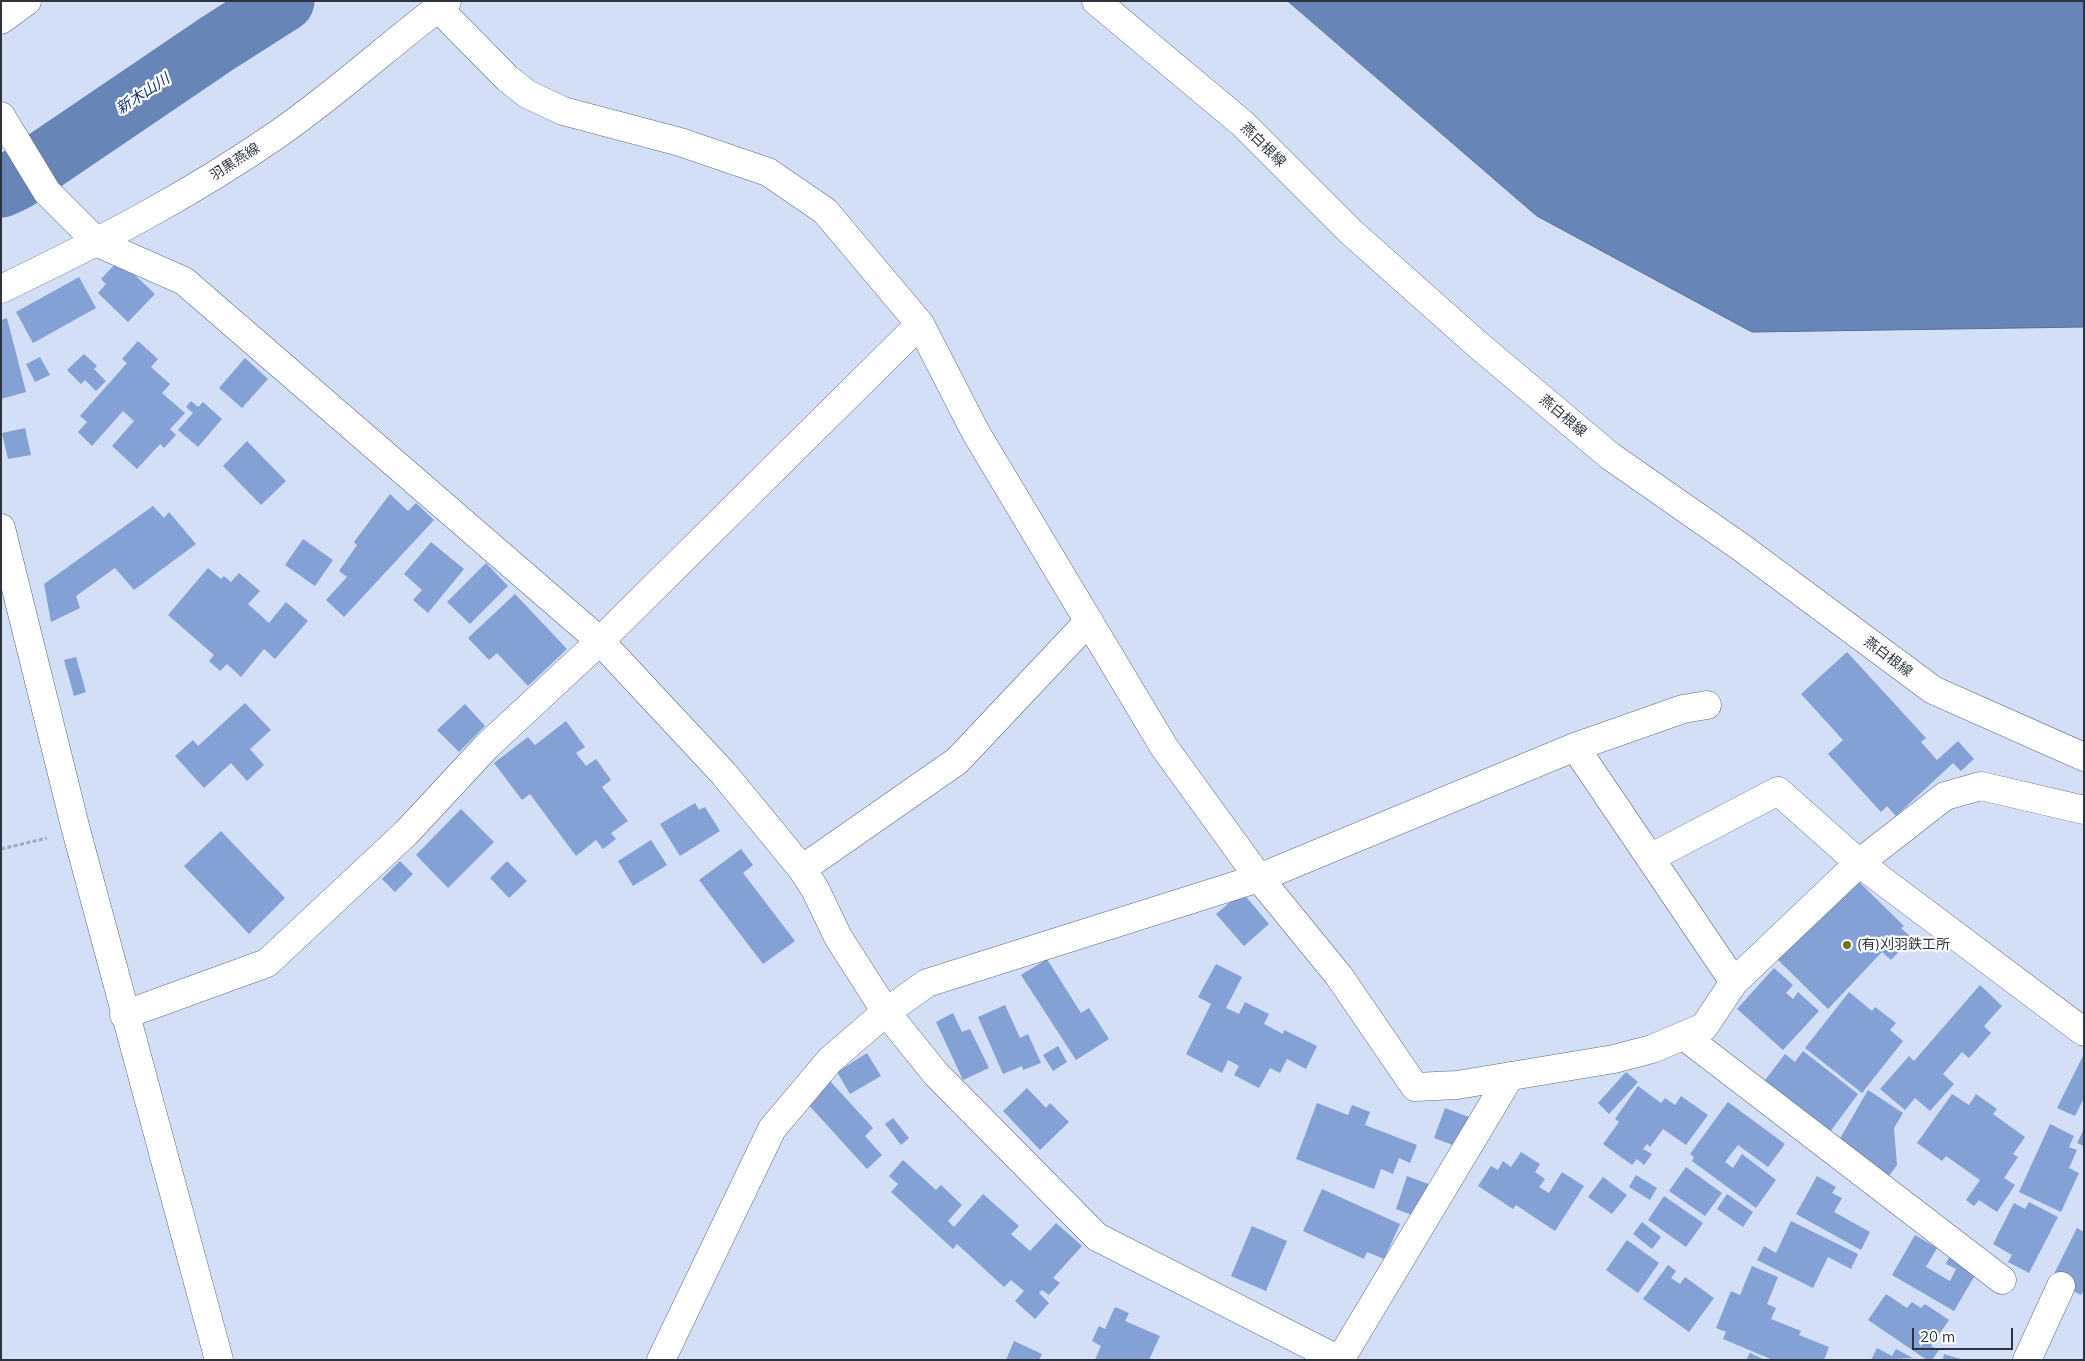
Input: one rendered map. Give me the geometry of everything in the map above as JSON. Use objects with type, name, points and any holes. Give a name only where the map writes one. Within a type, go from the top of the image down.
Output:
[{"type":"street","points":[[1,20],[26,1]]},
{"type":"street","name":"燕白根線","points":[[1096,1],[1243,124],[1351,232],[1477,344],[1610,456],[1742,548],[1933,690],[2084,757]]},
{"type":"street","points":[[443,5],[506,78],[527,94],[563,111],[680,142],[768,172],[825,211],[920,324],[976,433],[1164,747],[1258,878],[1340,976],[1415,1087],[1457,1085],[1614,1058],[1652,1050],[1704,1027],[1734,982],[1859,863],[1945,796],[1981,786],[2084,810]]},
{"type":"street","name":"羽黒燕線","points":[[1,289],[98,243],[185,195],[279,134],[443,5]]},
{"type":"street","points":[[1,116],[47,192],[98,243],[184,281],[600,641],[724,774],[802,869],[815,889],[838,937],[886,1012],[936,1074],[1097,1237],[1339,1360],[1510,1076]]},
{"type":"street","points":[[124,1015],[267,962],[407,832],[487,746],[600,641],[920,324]]},
{"type":"street","points":[[1,528],[124,1015],[219,1360]]},
{"type":"street","points":[[802,869],[957,761],[1089,621]]},
{"type":"street","points":[[661,1360],[772,1129],[830,1060],[886,1012],[927,984],[1258,878],[1575,747],[1684,709],[1707,706]]},
{"type":"street","points":[[1575,747],[1734,982]]},
{"type":"street","points":[[1650,858],[1778,791],[1859,863],[2084,1032]]},
{"type":"street","points":[[1684,1036],[2002,1280]]},
{"type":"street","points":[[2027,1360],[2061,1286]]},
{"type":"path","points":[[1,849],[76,830]]},
{"type":"water","points":[[1288,1],[2084,1],[2084,327],[1752,332],[1537,216]]},
{"type":"building","points":[[119,260],[155,294],[128,322],[98,293],[106,284],[101,279]]},
{"type":"building","points":[[79,277],[96,308],[33,343],[16,312]]},
{"type":"building","points":[[7,318],[26,392],[1,399],[1,320]]},
{"type":"building","points":[[138,341],[158,359],[151,367],[170,384],[162,393],[185,413],[170,429],[176,435],[164,448],[160,444],[137,469],[112,446],[134,421],[123,411],[92,446],[78,432],[87,422],[80,416],[127,363],[122,359]]},
{"type":"building","points":[[84,354],[97,366],[94,369],[106,381],[96,391],[85,380],[81,384],[67,370]]},
{"type":"building","points":[[40,357],[50,375],[35,382],[26,364]]},
{"type":"building","points":[[245,358],[268,379],[242,408],[219,388]]},
{"type":"building","points":[[191,401],[198,407],[203,402],[222,419],[198,447],[178,430],[193,413],[186,407]]},
{"type":"building","points":[[25,428],[31,455],[8,459],[2,433]]},
{"type":"building","points":[[247,441],[286,481],[261,505],[223,466]]},
{"type":"building","points":[[390,494],[408,511],[416,503],[434,520],[344,617],[326,600],[347,577],[339,571],[357,545],[354,542]]},
{"type":"building","points":[[153,506],[164,518],[169,512],[196,544],[134,590],[115,568],[76,596],[80,608],[51,622],[44,584]]},
{"type":"building","points":[[303,539],[333,560],[315,586],[285,565]]},
{"type":"building","points":[[431,542],[464,569],[428,613],[413,600],[422,590],[404,574]]},
{"type":"building","points":[[486,563],[508,586],[470,624],[447,602]]},
{"type":"building","points":[[208,568],[221,579],[224,576],[231,582],[239,573],[260,591],[248,604],[269,623],[286,602],[308,621],[275,659],[264,649],[241,677],[227,664],[220,671],[209,661],[214,655],[168,615]]},
{"type":"building","points":[[515,594],[567,649],[528,686],[497,653],[489,660],[468,638]]},
{"type":"building","points":[[1847,652],[1926,738],[1921,742],[1937,760],[1958,741],[1974,759],[1961,771],[1953,763],[1896,816],[1887,806],[1881,812],[1828,754],[1843,740],[1801,694]]},
{"type":"building","points":[[76,657],[86,692],[74,696],[64,660]]},
{"type":"building","points":[[245,703],[271,730],[250,749],[264,765],[247,781],[231,763],[204,788],[175,756],[193,740],[198,746]]},
{"type":"building","points":[[465,704],[485,726],[459,752],[437,730]]},
{"type":"building","points":[[566,721],[585,747],[576,753],[586,766],[596,759],[611,780],[602,787],[628,821],[611,833],[616,839],[603,849],[596,840],[576,856],[530,794],[522,800],[494,763],[528,737],[535,745]]},
{"type":"building","points":[[695,803],[699,810],[705,807],[720,831],[680,856],[660,824]]},
{"type":"building","points":[[461,809],[494,842],[448,888],[416,855]]},
{"type":"building","points":[[221,831],[285,898],[249,934],[184,866]]},
{"type":"building","points":[[651,840],[667,865],[633,886],[618,861]]},
{"type":"building","points":[[741,849],[753,865],[743,873],[795,941],[763,964],[699,880]]},
{"type":"building","points":[[400,861],[413,874],[395,892],[382,879]]},
{"type":"building","points":[[507,861],[527,881],[509,898],[490,878]]},
{"type":"building","name":"(有)刈羽鉄工所","points":[[1854,877],[1904,926],[1901,928],[1912,938],[1891,960],[1882,952],[1828,1009],[1777,959]]},
{"type":"building","points":[[1242,892],[1269,924],[1244,946],[1216,914]]},
{"type":"building","points":[[1047,959],[1081,1013],[1089,1008],[1109,1039],[1076,1060],[1021,975]]},
{"type":"building","points":[[1216,964],[1242,977],[1226,1008],[1239,1014],[1245,1002],[1269,1014],[1264,1024],[1283,1034],[1284,1030],[1317,1046],[1306,1069],[1287,1059],[1280,1073],[1270,1068],[1259,1088],[1234,1075],[1239,1066],[1228,1060],[1222,1073],[1186,1054],[1211,1004],[1198,997]]},
{"type":"building","points":[[1774,968],[1793,985],[1786,993],[1793,999],[1798,992],[1819,1011],[1783,1050],[1737,1009]]},
{"type":"building","points":[[1980,985],[2002,1006],[1984,1026],[1991,1033],[1969,1058],[1962,1052],[1943,1074],[1954,1084],[1930,1111],[1915,1098],[1905,1110],[1880,1089],[1909,1056],[1914,1061]]},
{"type":"building","points":[[1849,992],[1872,1011],[1875,1007],[1896,1023],[1890,1030],[1903,1041],[1862,1093],[1805,1048]]},
{"type":"building","points":[[1005,1005],[1020,1038],[1028,1034],[1041,1063],[1023,1070],[1022,1066],[1003,1074],[978,1017]]},
{"type":"building","points":[[953,1013],[962,1032],[970,1029],[989,1068],[963,1080],[936,1022]]},
{"type":"building","points":[[1058,1046],[1067,1062],[1053,1071],[1043,1055]]},
{"type":"building","points":[[1803,1051],[1858,1094],[1827,1136],[1759,1088],[1785,1054],[1795,1062]]},
{"type":"building","points":[[867,1053],[881,1076],[850,1094],[837,1072]]},
{"type":"building","points":[[2084,1054],[2084,1098],[2075,1116],[2057,1108]]},
{"type":"building","points":[[1626,1072],[1638,1082],[1609,1114],[1598,1103]]},
{"type":"building","points":[[830,1081],[873,1128],[865,1136],[882,1155],[867,1169],[806,1102]]},
{"type":"building","points":[[1638,1086],[1661,1103],[1665,1098],[1675,1105],[1681,1096],[1708,1115],[1686,1145],[1663,1129],[1650,1147],[1647,1144],[1643,1149],[1652,1154],[1644,1165],[1637,1159],[1632,1165],[1603,1144],[1619,1122],[1615,1119]]},
{"type":"building","points":[[1027,1088],[1046,1108],[1050,1103],[1069,1122],[1040,1150],[1003,1111]]},
{"type":"building","points":[[1868,1090],[1903,1113],[1894,1128],[1897,1165],[1883,1184],[1834,1149]]},
{"type":"building","points":[[1952,1094],[1969,1105],[1976,1094],[1997,1109],[1993,1114],[2025,1137],[2013,1154],[2018,1157],[2004,1178],[2015,1185],[1997,1212],[1979,1200],[1974,1206],[1966,1200],[1980,1180],[1946,1156],[1942,1161],[1917,1143]]},
{"type":"building","points":[[1728,1102],[1785,1144],[1768,1167],[1738,1145],[1725,1162],[1733,1168],[1742,1154],[1776,1180],[1756,1208],[1692,1161],[1694,1157],[1690,1154]]},
{"type":"building","points":[[1317,1103],[1348,1115],[1352,1105],[1370,1112],[1365,1125],[1417,1145],[1410,1163],[1399,1158],[1393,1174],[1381,1169],[1374,1189],[1296,1159]]},
{"type":"building","points":[[1445,1108],[1469,1117],[1458,1147],[1434,1138]]},
{"type":"building","points":[[893,1118],[909,1138],[901,1145],[885,1124]]},
{"type":"building","points":[[2050,1124],[2074,1136],[2069,1147],[2077,1150],[2069,1168],[2079,1173],[2061,1212],[2019,1192]]},
{"type":"building","points":[[2084,1129],[2084,1146],[2077,1143]]},
{"type":"building","points":[[1521,1152],[1540,1164],[1535,1172],[1545,1179],[1539,1187],[1549,1193],[1562,1172],[1584,1186],[1555,1231],[1516,1205],[1513,1209],[1478,1186],[1491,1166],[1498,1170],[1503,1161],[1511,1167]]},
{"type":"building","points":[[903,1160],[936,1190],[941,1185],[962,1205],[948,1221],[954,1227],[983,1194],[1019,1226],[1011,1234],[1030,1251],[1056,1223],[1082,1246],[1053,1278],[1060,1283],[1049,1295],[1042,1290],[1039,1293],[1049,1303],[1035,1319],[1015,1301],[1024,1291],[1011,1280],[1004,1287],[957,1244],[953,1249],[891,1192],[898,1184],[889,1176]]},
{"type":"building","points":[[1686,1167],[1722,1193],[1705,1216],[1669,1191]]},
{"type":"building","points":[[1636,1175],[1657,1188],[1650,1200],[1629,1187]]},
{"type":"building","points":[[1407,1176],[1439,1188],[1427,1221],[1396,1209]]},
{"type":"building","points":[[1817,1176],[1836,1187],[1832,1193],[1842,1198],[1834,1212],[1870,1232],[1861,1250],[1796,1214]]},
{"type":"building","points":[[1603,1177],[1627,1195],[1612,1214],[1588,1197]]},
{"type":"building","points":[[1322,1189],[1400,1224],[1384,1259],[1367,1252],[1364,1259],[1303,1231]]},
{"type":"building","points":[[1727,1194],[1753,1212],[1743,1227],[1717,1209]]},
{"type":"building","points":[[1664,1196],[1703,1223],[1686,1247],[1648,1220]]},
{"type":"building","points":[[2029,1202],[2058,1217],[2029,1273],[2008,1262],[2012,1255],[1993,1244],[2014,1203],[2025,1209]]},
{"type":"building","points":[[1791,1221],[1858,1254],[1851,1269],[1828,1257],[1813,1288],[1757,1260],[1764,1246],[1776,1253]]},
{"type":"building","points":[[1642,1222],[1661,1237],[1652,1249],[1633,1234]]},
{"type":"building","points":[[1252,1226],[1287,1241],[1266,1291],[1231,1276]]},
{"type":"building","points":[[2077,1228],[2084,1232],[2084,1290],[2081,1295],[2051,1280]]},
{"type":"building","points":[[1915,1235],[1937,1248],[1926,1267],[1950,1281],[1956,1269],[1946,1264],[1950,1255],[1978,1270],[1954,1311],[1892,1275]]},
{"type":"building","points":[[1627,1240],[1659,1263],[1638,1293],[1606,1270]]},
{"type":"building","points":[[1668,1265],[1676,1271],[1671,1278],[1680,1284],[1685,1277],[1714,1298],[1689,1332],[1643,1299]]},
{"type":"building","points":[[1752,1266],[1778,1277],[1767,1304],[1776,1308],[1771,1319],[1801,1331],[1799,1335],[1829,1347],[1824,1360],[1773,1360],[1723,1339],[1726,1332],[1716,1328],[1731,1291],[1740,1295]]},
{"type":"building","points":[[1886,1294],[1907,1308],[1912,1302],[1921,1308],[1925,1304],[1949,1320],[1931,1346],[1939,1350],[1932,1360],[1927,1360],[1868,1320]]},
{"type":"building","points":[[1115,1307],[1129,1313],[1125,1321],[1160,1336],[1149,1360],[1095,1360],[1101,1346],[1092,1341],[1099,1326],[1105,1329]]},
{"type":"building","points":[[1014,1341],[1042,1354],[1039,1360],[1006,1360]]},
{"type":"building","points":[[1877,1348],[1892,1356],[1896,1349],[1913,1358],[1871,1360]]},
{"type":"building","points":[[1750,1353],[1765,1360],[1746,1360]]},
{"type":"building","points":[[1944,1354],[1960,1359],[1960,1360],[1943,1360]]},
{"type":"waterway","name":"新木山川","points":[[1,187],[16,180],[218,43],[284,1]]},
{"type":"place","name":"(有)刈羽鉄工所","points":[[1847,945]]}]
